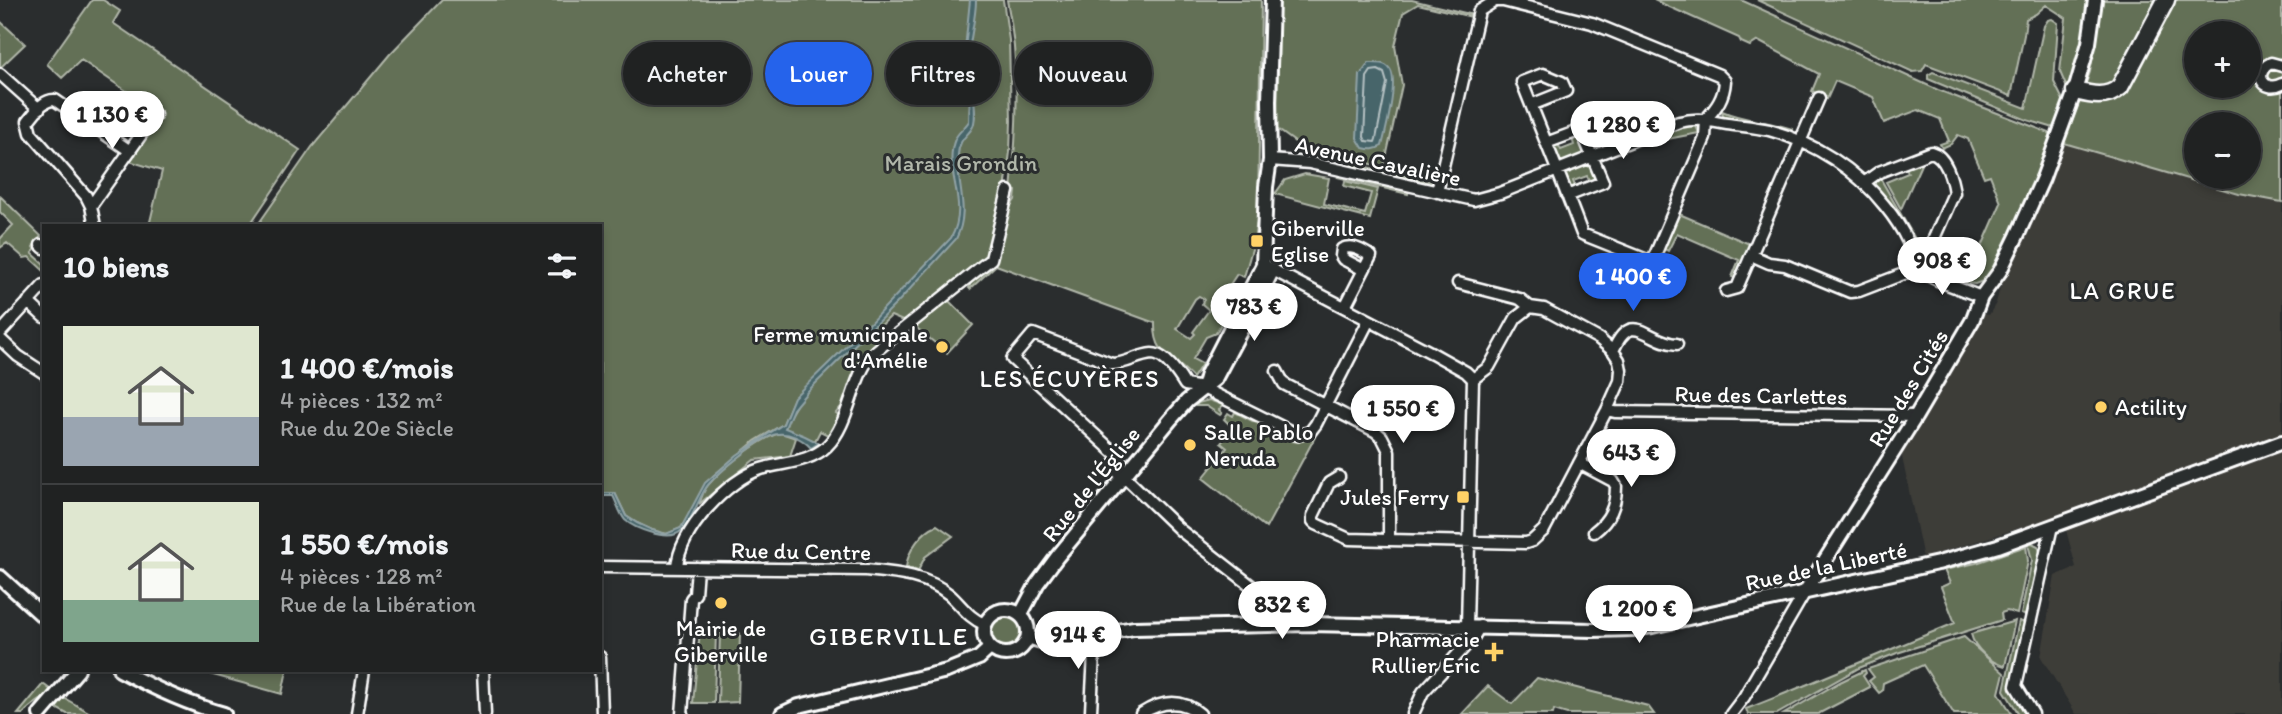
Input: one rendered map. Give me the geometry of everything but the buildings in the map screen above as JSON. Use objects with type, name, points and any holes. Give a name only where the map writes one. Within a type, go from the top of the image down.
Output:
[{"type":"main road","points":[[2075,92],[2100,96],[2115,92],[2120,87],[2166,0]]},
{"type":"street","name":"Rue de l'Église","points":[[1021,614],[1057,557],[1171,419],[1203,388],[1207,374],[1268,268],[1266,187],[1270,160],[1268,134],[1272,0]]},
{"type":"street","name":"Rue des Cités","points":[[1805,592],[1916,416],[1972,321],[1981,297],[2000,271],[2031,207],[2075,92],[2089,43],[2095,0]]},
{"type":"street","points":[[1437,192],[1476,17],[1486,2],[1503,1],[1571,17],[1719,75],[1725,81],[1717,107],[1706,119],[1705,138],[1652,262],[1582,234],[1531,105]]},
{"type":"street","points":[[2282,66],[2271,63],[2264,66],[2261,73],[2262,81],[2268,86],[2276,87],[2282,84]]},
{"type":"street","points":[[1,74],[38,109]]},
{"type":"street","points":[[1726,291],[1737,288],[1819,98]]},
{"type":"street","points":[[95,224],[91,206],[75,181],[31,133],[28,121],[45,102],[55,100],[130,151]]},
{"type":"street","points":[[91,206],[155,115]]},
{"type":"street","name":"Avenue Cavalière","points":[[1270,160],[1310,163],[1474,200],[1679,122],[1694,118],[1706,119],[1769,130],[1800,141],[1865,182],[1896,221],[1919,268]]},
{"type":"street","points":[[1546,143],[1581,130],[1593,156],[1603,182],[1567,196]]},
{"type":"street","points":[[1751,255],[1769,263],[1785,265],[1850,292],[1919,268],[1954,193],[1943,160],[1936,152],[1931,152],[1880,172],[1865,182]]},
{"type":"street","points":[[677,568],[682,547],[701,515],[744,476],[760,469],[804,459],[827,446],[841,422],[864,364],[872,354],[991,259],[1008,191]]},
{"type":"street","points":[[1268,268],[1466,372],[1473,379],[1472,488],[1468,542],[1473,638],[1423,692],[1413,714]]},
{"type":"street","points":[[1919,268],[1929,275],[1981,297]]},
{"type":"street","points":[[1345,307],[1364,270]]},
{"type":"street","points":[[1339,477],[1329,483],[1313,521],[1349,539],[1526,543],[1544,530],[1620,381],[1619,360],[1599,339],[1544,309],[1530,307],[1520,299],[1458,283]]},
{"type":"street","points":[[0,332],[42,288]]},
{"type":"street","points":[[28,302],[42,315]]},
{"type":"street","points":[[1473,379],[1489,367],[1516,318],[1530,307]]},
{"type":"street","points":[[1296,624],[1280,608],[1180,530],[1117,472],[1115,464],[1119,457],[1012,359],[1033,334],[1112,364],[1151,354],[1157,355],[1181,377],[1185,385],[1203,388],[1298,435],[1310,432],[1369,320]]},
{"type":"street","points":[[1613,351],[1619,339],[1635,328],[1677,344]]},
{"type":"street","points":[[0,339],[18,356],[42,372]]},
{"type":"street","points":[[1277,371],[1284,384],[1375,430],[1386,442],[1389,451],[1389,540]]},
{"type":"street","name":"Rue des Carlettes","points":[[1607,410],[1916,416]]},
{"type":"street","name":"Rue de la Liberté","points":[[1028,636],[1047,643],[1134,628],[1296,624],[1632,629],[1684,620],[1938,563],[1998,546],[2282,442]]},
{"type":"street","points":[[1579,463],[1613,481],[1616,486],[1613,508],[1608,519],[1594,533]]},
{"type":"street","points":[[2034,714],[2016,686],[2052,526]]},
{"type":"street","name":"Rue du Centre","points":[[602,567],[866,570],[901,573],[918,577],[948,593],[969,615],[984,624]]},
{"type":"street","points":[[681,714],[691,599],[695,594],[697,568]]},
{"type":"street","points":[[0,578],[42,615]]},
{"type":"street","points":[[1731,714],[1744,697],[1805,592]]},
{"type":"street","points":[[1013,611],[1021,614],[1029,628],[1028,636],[1021,646],[1010,653],[997,652],[990,648],[984,637],[984,624],[988,619],[1001,612],[1013,611]]},
{"type":"street","points":[[1090,713],[1095,634]]},
{"type":"street","points":[[782,714],[799,706],[947,671],[979,658],[990,648]]},
{"type":"street","points":[[40,714],[76,672]]},
{"type":"street","points":[[124,672],[206,709],[224,714]]},
{"type":"street","points":[[357,714],[364,672]]},
{"type":"street","points":[[483,672],[485,714]]},
{"type":"street","points":[[601,672],[602,714]]},
{"type":"street","points":[[1142,714],[1171,702],[1186,704],[1200,714]]},
{"type":"shaded area","points":[[2064,143],[2184,178],[2184,189],[2222,189],[2282,202],[2282,714],[2076,714],[2041,657],[2055,576],[2076,567],[2062,515],[1923,558],[1901,452],[1984,314],[1989,315],[1996,303],[2000,288],[2050,182]]},
{"type":"green space","points":[[92,0],[103,0],[120,11],[113,23],[300,150],[250,224],[149,224],[162,171],[129,161],[160,114],[81,60],[62,78],[47,64]]},
{"type":"green space","name":"Marais Grondin","points":[[442,0],[1003,0],[1009,40],[1010,152],[1005,190],[988,258],[905,322],[891,316],[872,334],[881,341],[866,352],[861,360],[843,409],[840,408],[836,413],[839,415],[828,435],[820,431],[815,441],[785,429],[799,400],[794,398],[783,424],[755,441],[713,476],[681,528],[667,534],[652,530],[626,516],[615,493],[602,493],[602,224],[258,224],[312,147],[390,54]]},
{"type":"green space","points":[[1007,0],[1261,0],[1258,212],[1254,242],[1244,277],[1237,274],[1225,292],[1234,297],[1234,300],[1216,333],[1206,337],[1193,359],[1202,364],[1193,378],[1162,350],[1158,343],[1155,323],[996,265],[969,288],[972,279],[986,266],[1007,211],[1015,200],[1016,191],[1011,190],[1016,105],[1152,105],[1152,42],[1014,42],[1014,48]],"holes":[[[1199,296],[1204,299],[1202,304],[1209,310],[1191,338],[1177,329]]]},
{"type":"green space","points":[[1279,0],[1412,0],[1473,15],[1472,17],[1418,4],[1403,13],[1395,46],[1402,85],[1384,167],[1302,147],[1277,129]]},
{"type":"green space","points":[[1654,0],[1741,0],[1938,90],[2052,134],[2036,182],[2000,260],[1988,279],[1975,284],[1966,283],[2001,203],[1990,175],[1984,177],[1968,139],[1958,135],[1951,144],[1942,148],[1940,144],[1949,141],[1940,119],[1918,110],[1884,123],[1873,97],[1835,81],[1827,99],[1812,91],[1819,74],[1758,41],[1750,46],[1739,38]]},
{"type":"green space","points":[[1757,0],[2088,0],[2086,21],[2070,84],[2066,86],[2060,72],[2066,18],[2046,5],[2026,19],[2011,96],[1926,64],[1922,71],[1913,72]]},
{"type":"green space","points":[[2103,0],[2282,0],[2282,202],[2222,189],[2261,189],[2261,112],[2184,112],[2184,178],[2064,143],[2090,72]]},
{"type":"green space","points":[[2052,19],[2058,23],[2054,82],[2064,102],[2054,128],[2027,120],[1928,79],[1928,75],[1933,72],[2026,108],[2044,26]]},
{"type":"green space","points":[[0,21],[25,44],[0,68]]},
{"type":"green space","points":[[1722,111],[1792,129],[1791,134],[1734,121],[1723,116]]},
{"type":"green space","points":[[1691,123],[1699,133],[1657,141],[1658,134]]},
{"type":"green space","points":[[1636,129],[1638,132],[1635,135],[1599,149],[1593,146]]},
{"type":"green space","points":[[1572,138],[1581,140],[1585,149],[1584,155],[1564,163],[1558,161],[1554,147],[1558,144],[1561,150],[1574,145]]},
{"type":"green space","points":[[1923,160],[1901,209],[1886,182],[1908,173],[1905,165]]},
{"type":"green space","points":[[1587,162],[1591,165],[1594,178],[1590,182],[1587,176],[1573,181],[1576,188],[1570,188],[1563,176],[1566,170]]},
{"type":"green space","points":[[1349,163],[1432,183],[1428,185],[1348,167]]},
{"type":"green space","points":[[1305,174],[1329,178],[1324,204],[1365,214],[1371,193],[1344,186],[1345,181],[1378,189],[1370,219],[1275,194],[1285,180]]},
{"type":"green space","points":[[1340,174],[1409,190],[1408,194],[1338,177]]},
{"type":"green space","points":[[1879,176],[1921,252],[1917,251],[1874,187],[1874,181]]},
{"type":"green space","points":[[0,196],[41,236],[32,253],[42,262],[42,269],[7,243],[0,248],[0,239],[13,225],[0,212]]},
{"type":"green space","points":[[1677,213],[1752,245],[1737,279],[1732,277],[1739,260],[1677,233],[1668,251],[1662,248]]},
{"type":"green space","points":[[946,298],[973,325],[947,353],[912,324]]},
{"type":"green space","points":[[1209,400],[1223,405],[1219,410],[1222,413],[1220,415],[1206,406],[1196,406]]},
{"type":"green space","points":[[1235,412],[1292,441],[1299,442],[1312,435],[1315,437],[1266,528],[1203,478],[1227,448],[1221,443],[1233,428],[1224,419],[1228,413],[1233,416]]},
{"type":"green space","points":[[781,433],[796,438],[790,456],[754,460],[699,504],[707,486],[723,470],[753,446]]},
{"type":"green space","points":[[937,525],[953,536],[925,557],[918,571],[906,567],[917,542]]},
{"type":"green space","points":[[2028,544],[2038,546],[2040,552],[2028,616],[2021,614],[2032,560]]},
{"type":"green space","points":[[2026,546],[2028,561],[2017,614],[2007,611],[2001,613],[2002,620],[1897,653],[1859,668],[1777,714],[1748,714],[1746,709],[1955,623],[1941,587],[1950,583],[1944,570],[1976,563]]},
{"type":"green space","points":[[1006,615],[1018,620],[1023,632],[1018,644],[1006,649],[994,644],[989,632],[994,620]]},
{"type":"green space","points":[[2015,621],[2005,666],[1984,654],[1971,634]]},
{"type":"green space","points":[[2019,621],[2026,623],[2014,689],[2027,714],[2019,714],[2004,690]]},
{"type":"green space","points":[[700,630],[716,631],[714,703],[693,703]]},
{"type":"green space","points":[[720,631],[740,634],[738,702],[718,703]]},
{"type":"green space","points":[[1964,637],[2004,673],[1999,693],[2012,714],[1954,714],[1923,665],[1883,683],[1879,693],[1869,681],[1874,677],[1868,669]]},
{"type":"green space","points":[[1865,670],[1863,676],[1870,687],[1818,714],[1784,714],[1840,682]]},
{"type":"green space","points":[[202,672],[287,672],[282,694]]},
{"type":"green space","points":[[1537,678],[1648,706],[1654,714],[1567,714],[1554,710],[1553,714],[1462,714],[1488,686],[1512,704]]},
{"type":"green space","points":[[43,684],[51,690],[23,714],[18,714]]},
{"type":"green space","points":[[64,698],[92,714],[67,714],[56,708]]},
{"type":"water","points":[[970,0],[976,0],[970,42],[966,42]]},
{"type":"water","points":[[1369,63],[1386,65],[1390,69],[1393,84],[1382,146],[1373,149],[1363,148],[1357,138],[1360,75]]},
{"type":"water","points":[[969,105],[974,105],[973,127],[963,139],[958,155],[963,207],[956,239],[793,409],[785,428],[819,443],[811,448],[796,437],[786,434],[777,434],[761,441],[730,464],[708,485],[686,526],[676,534],[671,535],[657,534],[642,530],[625,520],[613,496],[602,496],[602,493],[615,493],[626,516],[652,530],[666,534],[681,528],[705,483],[737,455],[783,424],[794,397],[951,238],[958,212],[952,151],[956,137],[969,121]]},
{"type":"place","name":"Giberville Eglise","points":[[1257,241]]},
{"type":"place","name":"Ferme municipale d'Amélie","points":[[942,347]]},
{"type":"place","name":"Actility","points":[[2101,407]]},
{"type":"place","name":"Salle Pablo Neruda","points":[[1190,445]]},
{"type":"place","name":"Jules Ferry","points":[[1463,497]]},
{"type":"place","name":"Mairie de Giberville","points":[[721,603]]},
{"type":"place","name":"Pharmacie Rullier Eric","points":[[1494,652]]},
{"type":"district","name":"LA GRUE","points":[[2123,290]]},
{"type":"district","name":"LES ÉCUYÈRES","points":[[1070,378]]},
{"type":"district","name":"GIBERVILLE","points":[[889,636]]}]
